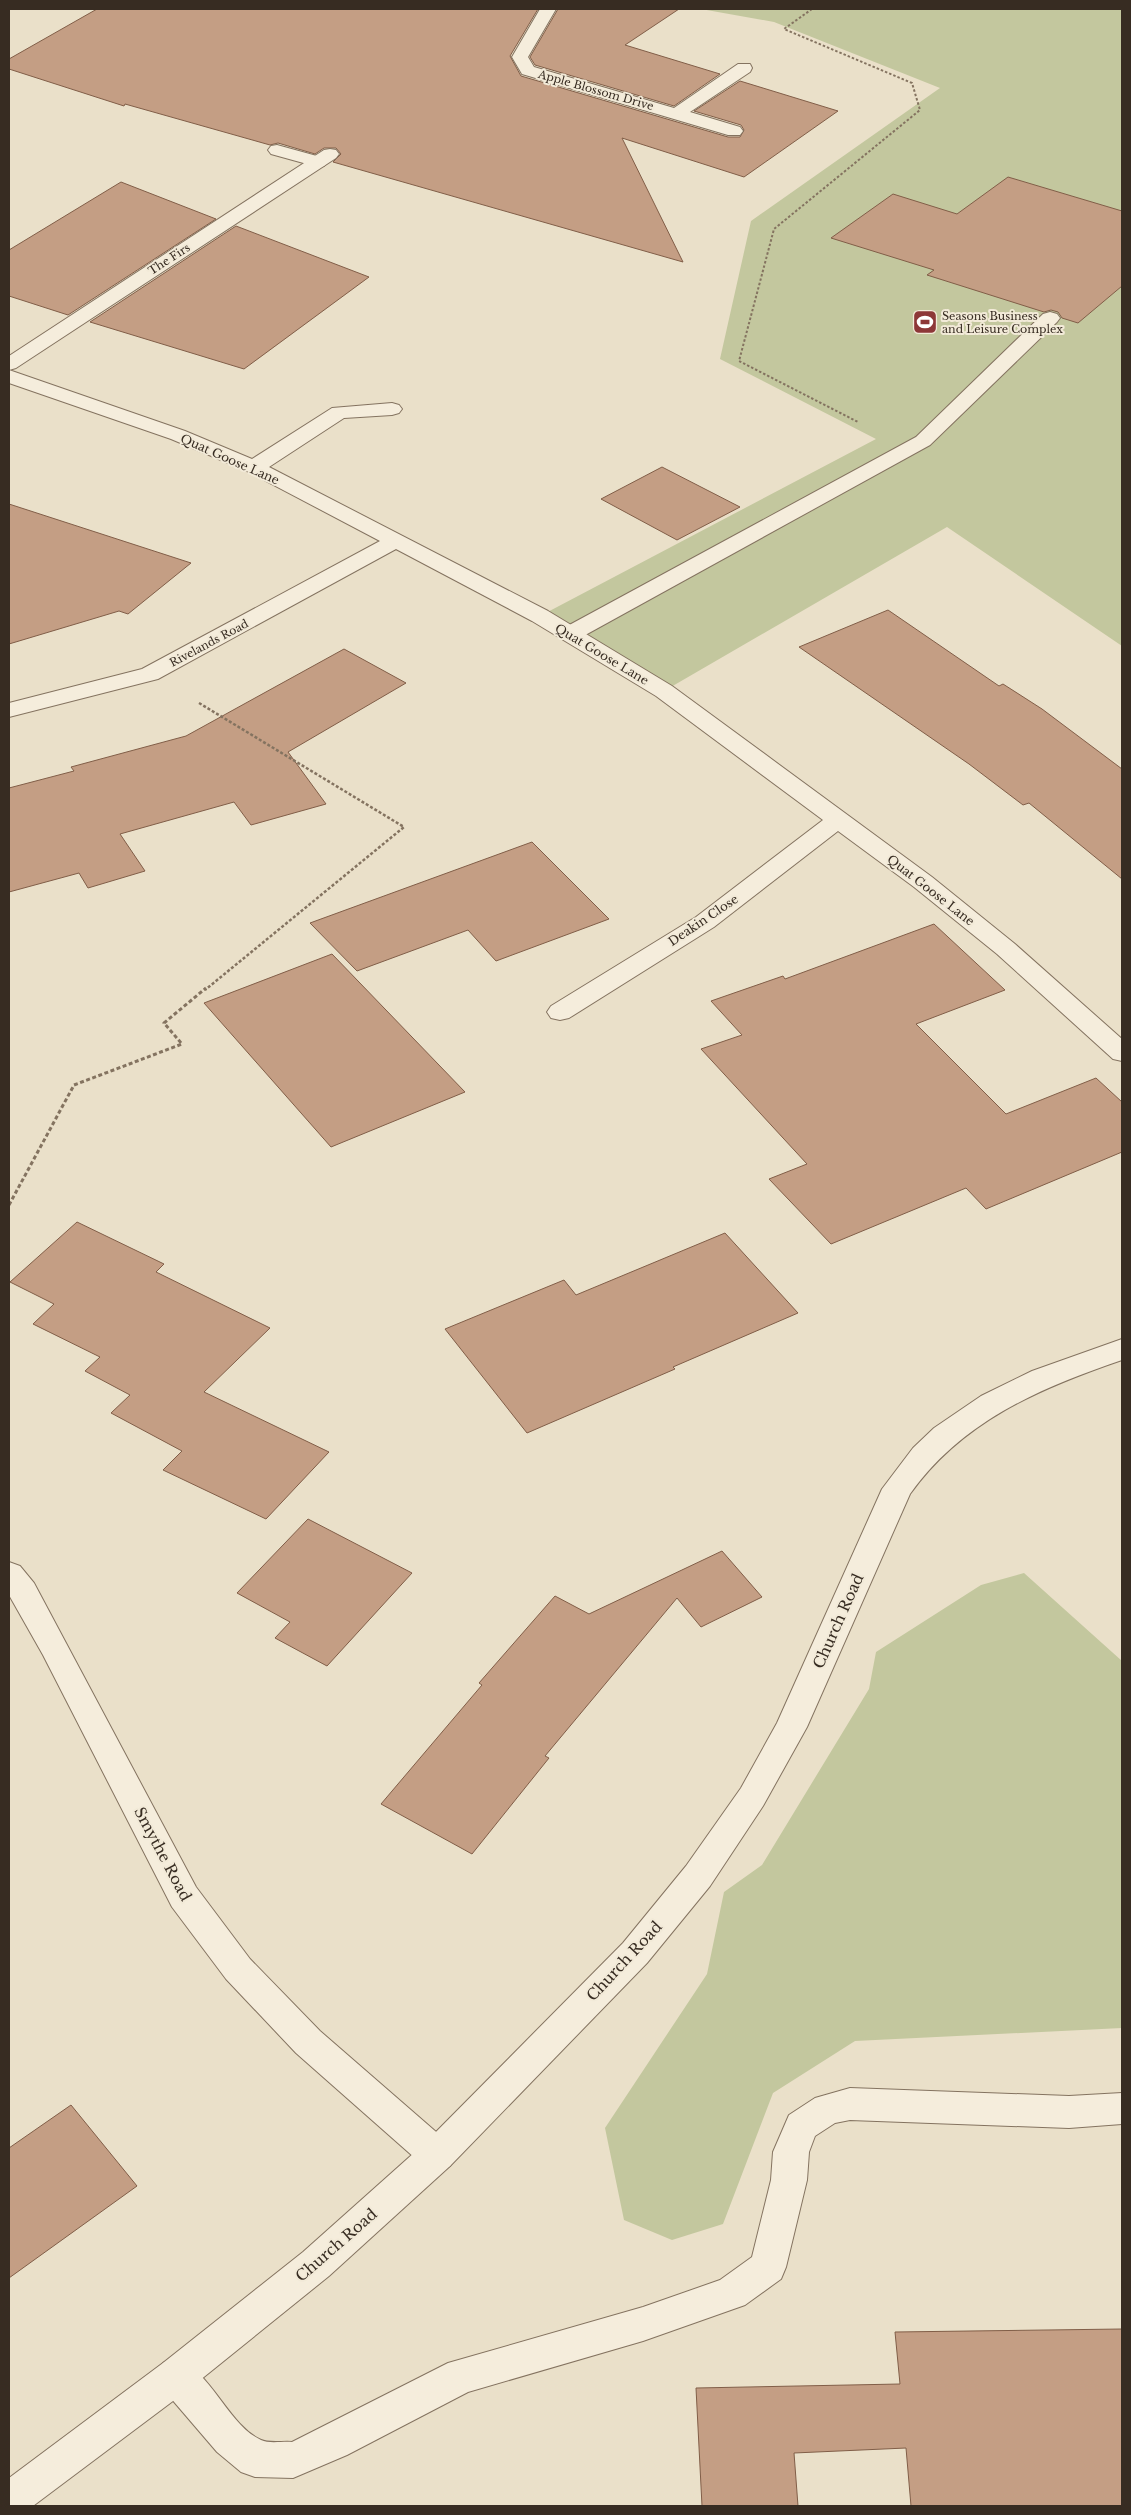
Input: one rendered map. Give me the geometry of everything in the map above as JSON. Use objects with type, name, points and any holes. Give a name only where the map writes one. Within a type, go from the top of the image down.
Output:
[{"type":"street","name":"Apple Blossom Drive","points":[[548,9],[520,57],[528,70],[734,131]]},
{"type":"street","points":[[676,114],[744,68]]},
{"type":"street","name":"The Firs","points":[[9,364],[324,158],[277,150]]},
{"type":"street","points":[[570,634],[923,440],[1050,318]]},
{"type":"street","name":"Quat Goose Lane","points":[[9,376],[178,435],[254,467],[540,616],[664,691],[923,882],[1006,949],[1122,1053]]},
{"type":"street","points":[[254,467],[339,412],[392,409]]},
{"type":"street","name":"Rivelands Road","points":[[9,710],[150,674],[190,654],[395,541]]},
{"type":"street","name":"Deakin Close","points":[[560,1012],[705,922],[839,819]]},
{"type":"street","name":"Church Road","points":[[9,2501],[176,2376],[316,2264],[437,2154],[635,1953],[698,1876],[752,1797],[791,1727],[897,1489],[923,1456],[954,1427],[990,1402],[1031,1381],[1122,1349]]},
{"type":"street","name":"Smythe Road","points":[[9,1574],[23,1591],[56,1650],[184,1897],[238,1969],[308,2042],[437,2154]]},
{"type":"street","points":[[176,2376],[230,2439],[254,2459],[294,2460],[334,2442],[460,2376],[643,2324],[732,2293],[768,2266],[789,2180],[791,2152],[801,2126],[827,2109],[850,2104],[1069,2112],[1122,2109]]},
{"type":"path","points":[[812,9],[784,29],[912,83],[920,110],[774,229],[739,361],[910,448]]},
{"type":"path","points":[[9,1205],[74,1085],[182,1044],[164,1023],[404,827],[150,674]]},
{"type":"green space","name":"Seasons Business and Leisure Complex","points":[[701,9],[1122,9],[1122,646],[947,527],[664,691],[540,616],[876,439],[720,359],[751,221],[940,88],[774,22]]},
{"type":"green space","points":[[1024,1573],[1122,1661],[1122,2028],[855,2041],[773,2093],[723,2224],[672,2240],[624,2220],[605,2128],[707,1974],[724,1892],[762,1865],[869,1689],[876,1652],[981,1585]]},
{"type":"building","points":[[97,9],[538,9],[510,56],[521,76],[728,137],[740,137],[744,130],[741,125],[694,111],[740,81],[838,111],[744,177],[622,138],[683,262],[333,162],[341,154],[336,148],[324,148],[315,154],[278,143],[270,145],[125,104],[124,106],[9,69],[9,59]]},
{"type":"building","points":[[558,9],[679,9],[625,45],[720,74],[674,106],[535,65],[530,57]]},
{"type":"building","points":[[1008,177],[1122,211],[1122,286],[1078,323],[1062,318],[1058,312],[1051,310],[1044,312],[927,275],[934,270],[831,238],[893,194],[957,214]]},
{"type":"building","points":[[121,182],[216,219],[68,315],[9,296],[9,250]]},
{"type":"building","points":[[236,226],[369,277],[244,369],[90,322]]},
{"type":"building","points":[[662,467],[740,507],[677,540],[601,499]]},
{"type":"building","points":[[9,504],[191,563],[128,614],[119,611],[9,644]]},
{"type":"building","points":[[888,610],[999,686],[1003,684],[1042,709],[1122,769],[1122,879],[1029,803],[1023,805],[969,764],[799,647]]},
{"type":"building","points":[[344,649],[406,683],[288,752],[326,804],[251,825],[234,802],[120,834],[145,871],[88,888],[79,873],[9,892],[9,788],[74,771],[71,767],[186,736]]},
{"type":"building","points":[[532,842],[609,919],[496,961],[468,930],[357,971],[310,923]]},
{"type":"building","points":[[934,924],[1005,990],[916,1024],[1006,1114],[1096,1078],[1122,1102],[1122,1152],[986,1209],[966,1188],[831,1244],[769,1179],[807,1164],[701,1049],[742,1035],[711,1001],[783,976],[785,979]]},
{"type":"building","points":[[332,954],[465,1092],[331,1147],[204,1003]]},
{"type":"building","points":[[77,1222],[164,1264],[156,1272],[270,1328],[204,1392],[329,1452],[266,1519],[163,1470],[182,1451],[111,1413],[130,1395],[85,1371],[100,1357],[33,1324],[54,1304],[10,1282]]},
{"type":"building","points":[[725,1233],[798,1313],[527,1433],[445,1329],[564,1280],[576,1295]]},
{"type":"building","points":[[308,1519],[412,1573],[327,1666],[275,1638],[290,1622],[237,1593]]},
{"type":"building","points":[[722,1551],[762,1597],[701,1627],[677,1598],[545,1756],[549,1758],[472,1854],[381,1804],[482,1685],[479,1683],[555,1596],[589,1614]]},
{"type":"building","points":[[71,2105],[137,2186],[9,2278],[9,2148]]},
{"type":"building","points":[[1122,2329],[1122,2506],[911,2506],[906,2448],[794,2453],[798,2506],[702,2506],[696,2388],[900,2384],[895,2332]]},
{"type":"place","name":"Seasons Business and Leisure Complex","points":[[925,322]]}]
